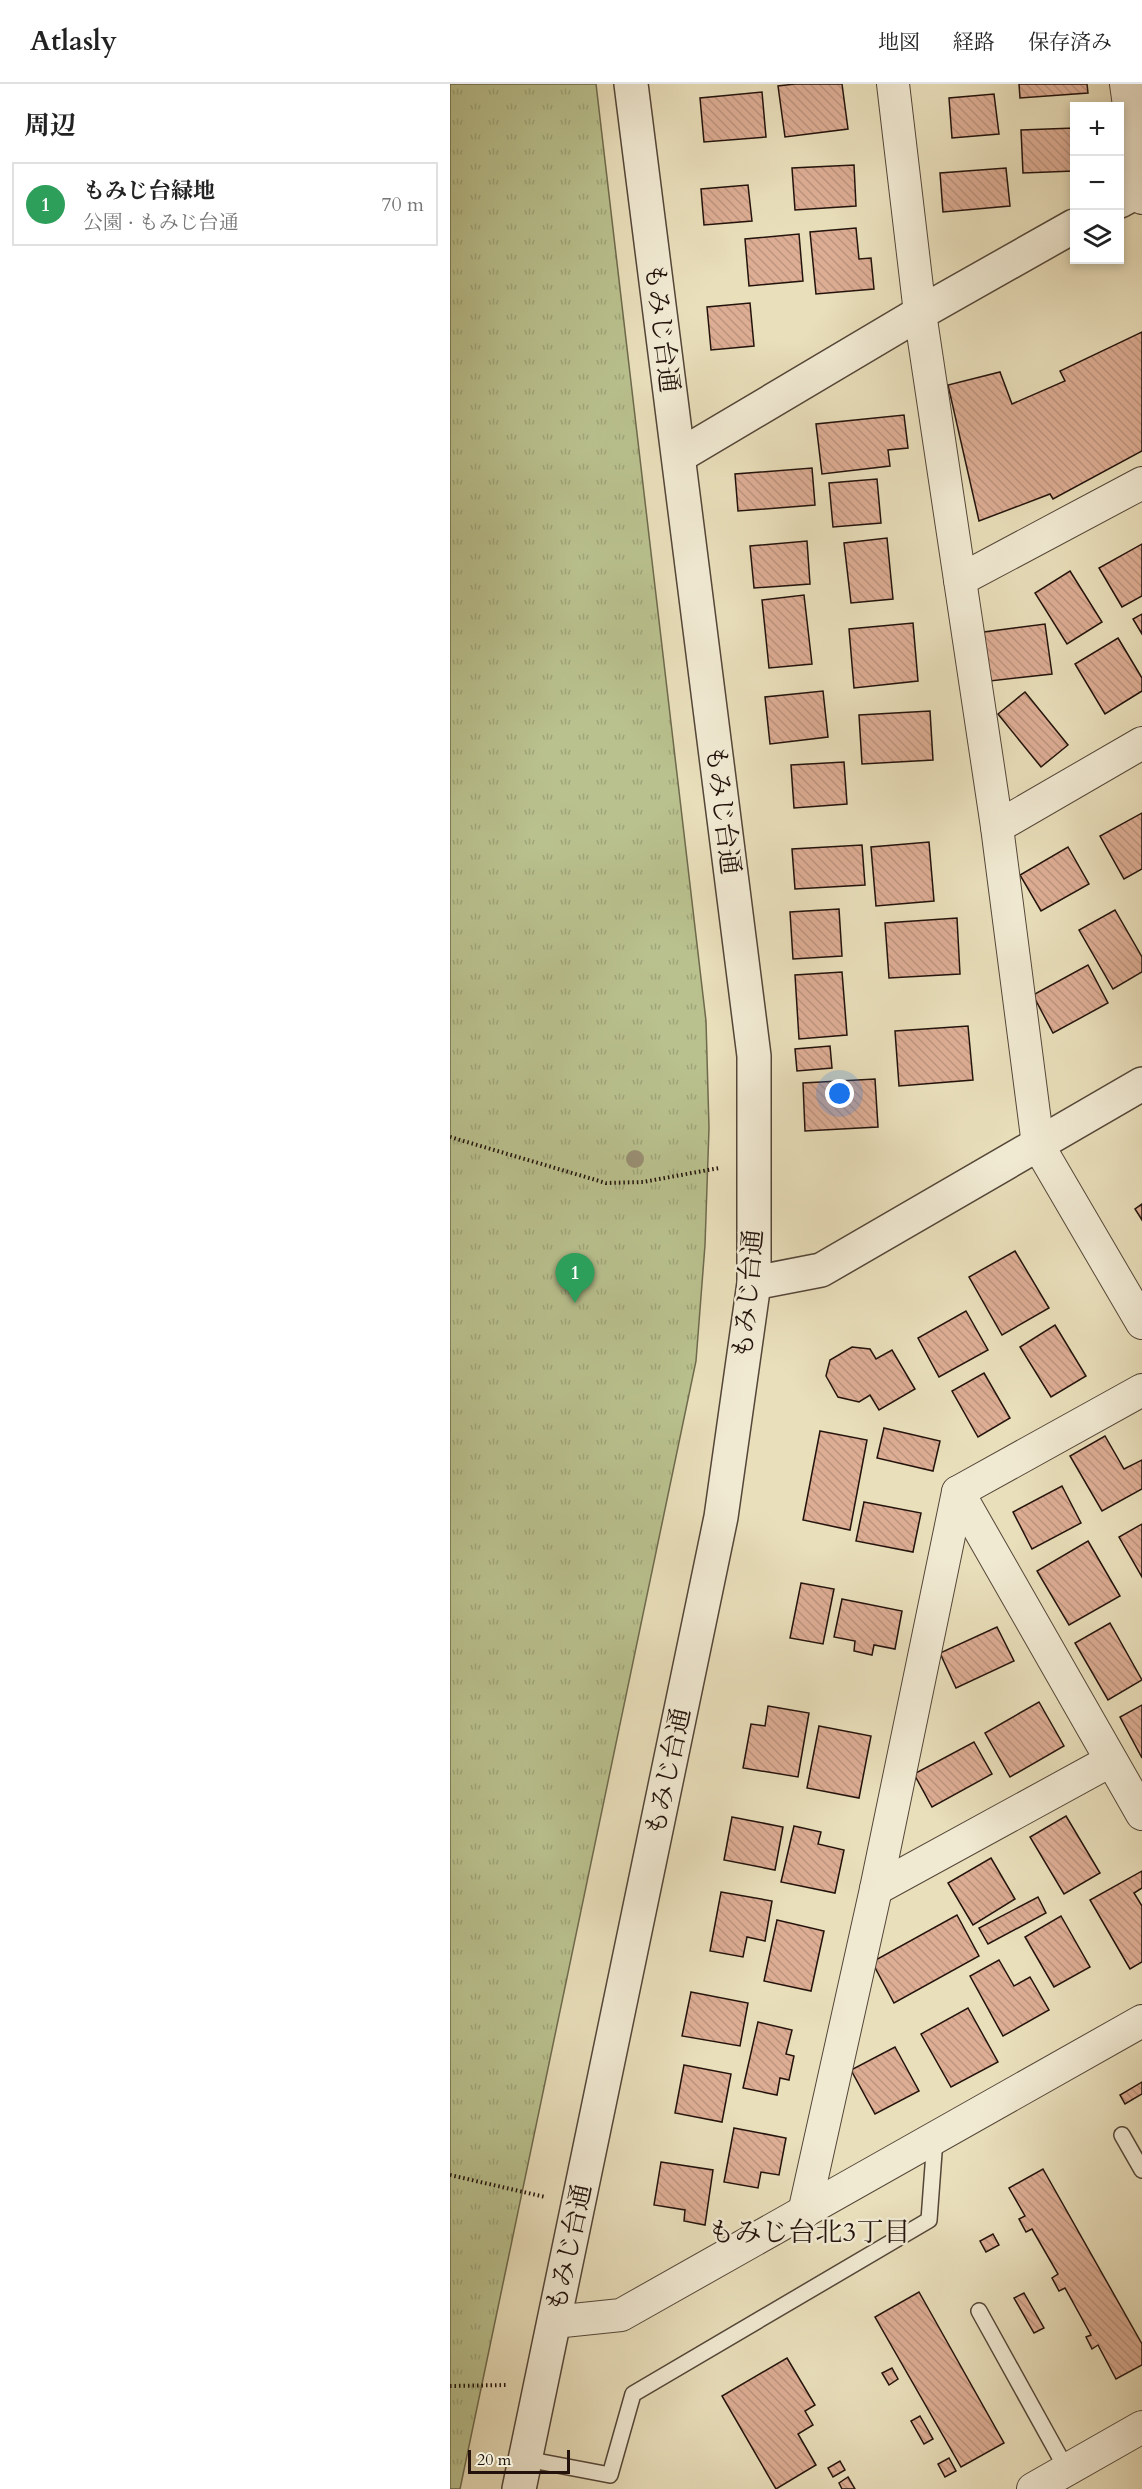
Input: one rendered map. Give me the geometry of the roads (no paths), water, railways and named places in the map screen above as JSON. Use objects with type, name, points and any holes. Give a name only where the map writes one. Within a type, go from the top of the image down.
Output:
[{"type":"street","name":"もみじ台通","points":[[522,2474],[721,1517],[754,1283],[754,1056],[631,84]]},
{"type":"street","points":[[893,84],[920,314],[997,827],[1038,1145],[1142,1323]]},
{"type":"street","points":[[1126,84],[1136,194]]},
{"type":"street","points":[[679,456],[1070,228]]},
{"type":"street","points":[[960,580],[1142,483]]},
{"type":"street","points":[[997,827],[1142,743]]},
{"type":"street","points":[[754,1283],[821,1270],[1142,1084]]},
{"type":"street","points":[[804,2213],[876,1889],[958,1492],[1142,1390]]},
{"type":"street","points":[[958,1492],[1142,1814]]},
{"type":"street","points":[[876,1889],[1110,1761]]},
{"type":"street","points":[[554,2322],[621,2315],[1142,2021]]},
{"type":"street","points":[[1033,2489],[1142,2427]]},
{"type":"lane","points":[[1122,2134],[1142,2170]]},
{"type":"lane","points":[[522,2474],[610,2475],[633,2394],[929,2220],[935,2139]]},
{"type":"lane","points":[[979,2311],[1067,2470]]},
{"type":"place","name":"もみじ台緑地","points":[[575,1303]]},
{"type":"district","name":"もみじ台北3丁目","points":[[809,2232]]}]
